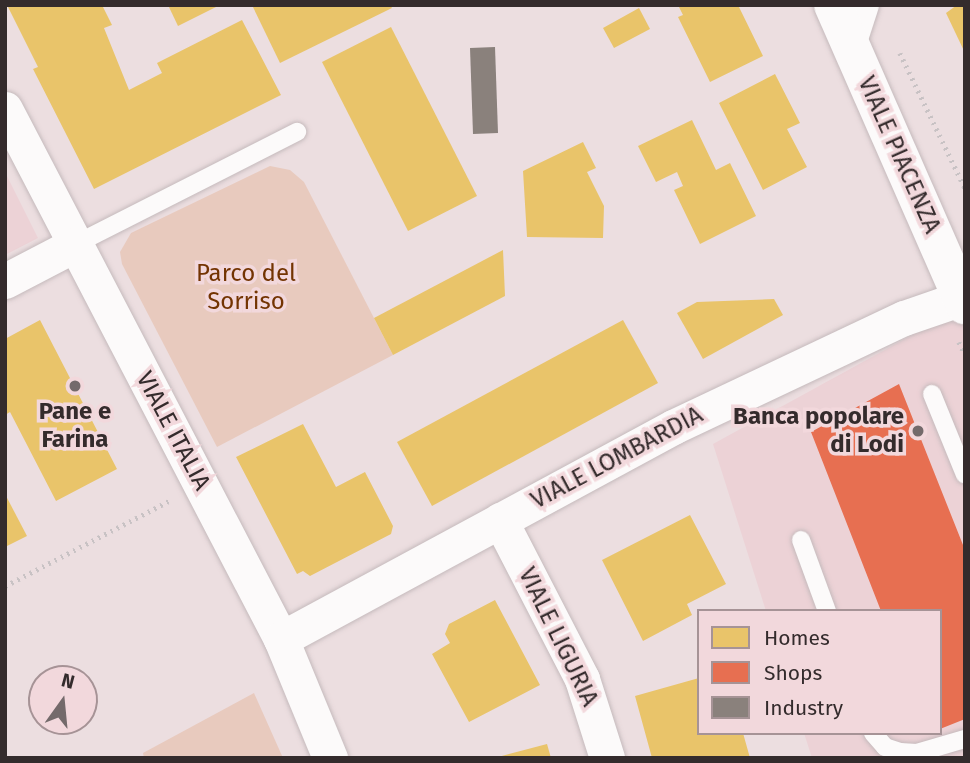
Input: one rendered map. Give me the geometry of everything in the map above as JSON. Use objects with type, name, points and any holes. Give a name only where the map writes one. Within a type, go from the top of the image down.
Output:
[{"type":"street","name":"VIALE PIACENZA","points":[[833,5],[963,301]]},
{"type":"street","points":[[849,41],[861,5]]},
{"type":"street","name":"VIALE ITALIA","points":[[5,109],[281,639],[330,758]]},
{"type":"street","points":[[5,281],[76,244]]},
{"type":"street","name":"VIALE LOMBARDIA","points":[[281,639],[673,427],[904,318],[963,301]]},
{"type":"street","name":"VIALE LIGURIA","points":[[500,520],[582,679],[607,758]]},
{"type":"lane","points":[[76,244],[297,132]]},
{"type":"lane","points":[[932,394],[964,472]]},
{"type":"lane","points":[[801,540],[826,609]]},
{"type":"lane","points":[[875,735],[885,747],[900,752],[917,753],[965,739]]},
{"type":"path","points":[[895,42],[965,188]]},
{"type":"path","points":[[5,586],[201,485]]},
{"type":"shaded area","points":[[5,172],[38,238],[5,255]]},
{"type":"shaded area","points":[[965,306],[965,758],[812,758],[805,735],[942,735],[942,609],[765,609],[713,444]]},
{"type":"green space","name":"Parco del Sorriso","points":[[270,166],[290,170],[304,182],[393,355],[217,447],[122,264],[120,252],[131,233]]},
{"type":"green space","points":[[254,693],[283,758],[144,758],[143,753]]},
{"type":"building: Homes","points":[[7,5],[102,5],[112,25],[104,28],[129,90],[162,73],[157,63],[242,20],[281,95],[94,189],[33,69],[38,67]]},
{"type":"building: Homes","points":[[168,5],[220,5],[178,26]]},
{"type":"building: Homes","points":[[252,5],[390,5],[392,8],[280,63]]},
{"type":"building: Homes","points":[[678,5],[738,5],[763,56],[710,82],[678,17],[683,15]]},
{"type":"building: Homes","points":[[957,5],[965,5],[965,53],[946,13]]},
{"type":"building: Homes","points":[[639,8],[650,29],[614,48],[603,28]]},
{"type":"building: Homes","points":[[391,27],[477,196],[408,231],[322,62]]},
{"type":"building: Homes","points":[[775,74],[800,123],[787,129],[807,167],[763,190],[719,103]]},
{"type":"building: Homes","points":[[692,120],[716,170],[730,163],[756,216],[700,244],[674,190],[683,186],[677,172],[656,182],[638,146]]},
{"type":"building: Homes","points":[[583,142],[596,168],[587,172],[604,206],[603,238],[527,237],[523,171]]},
{"type":"building: Homes","points":[[503,250],[505,296],[393,355],[374,318]]},
{"type":"building: Homes","points":[[774,299],[783,315],[703,359],[677,313],[697,302]]},
{"type":"building: Homes","points":[[40,320],[117,469],[56,501],[10,412],[5,415],[5,339]]},
{"type":"building: Homes","points":[[623,320],[658,383],[432,506],[397,442]]},
{"type":"building: Homes","points":[[303,424],[336,487],[365,472],[393,526],[391,534],[310,576],[303,571],[297,574],[236,457]]},
{"type":"building: Homes","points":[[5,494],[27,536],[5,547]]},
{"type":"building: Homes","points":[[690,515],[726,584],[687,604],[692,615],[643,641],[602,560]]},
{"type":"building: Homes","points":[[495,600],[540,685],[469,722],[432,654],[450,643],[445,634],[449,624]]},
{"type":"building: Homes","points":[[697,679],[697,735],[744,735],[750,758],[652,758],[635,696]]},
{"type":"building: Homes","points":[[547,744],[551,758],[498,758],[498,757]]},
{"type":"building: Shops","points":[[899,384],[965,550],[965,719],[942,728],[942,609],[880,609],[811,432]]},
{"type":"building: Industry","points":[[495,47],[498,133],[473,134],[470,48]]},
{"type":"place","name":"Pane e Farina","points":[[75,386]]},
{"type":"place","name":"Banca popolare di Lodi","points":[[918,431]]}]
